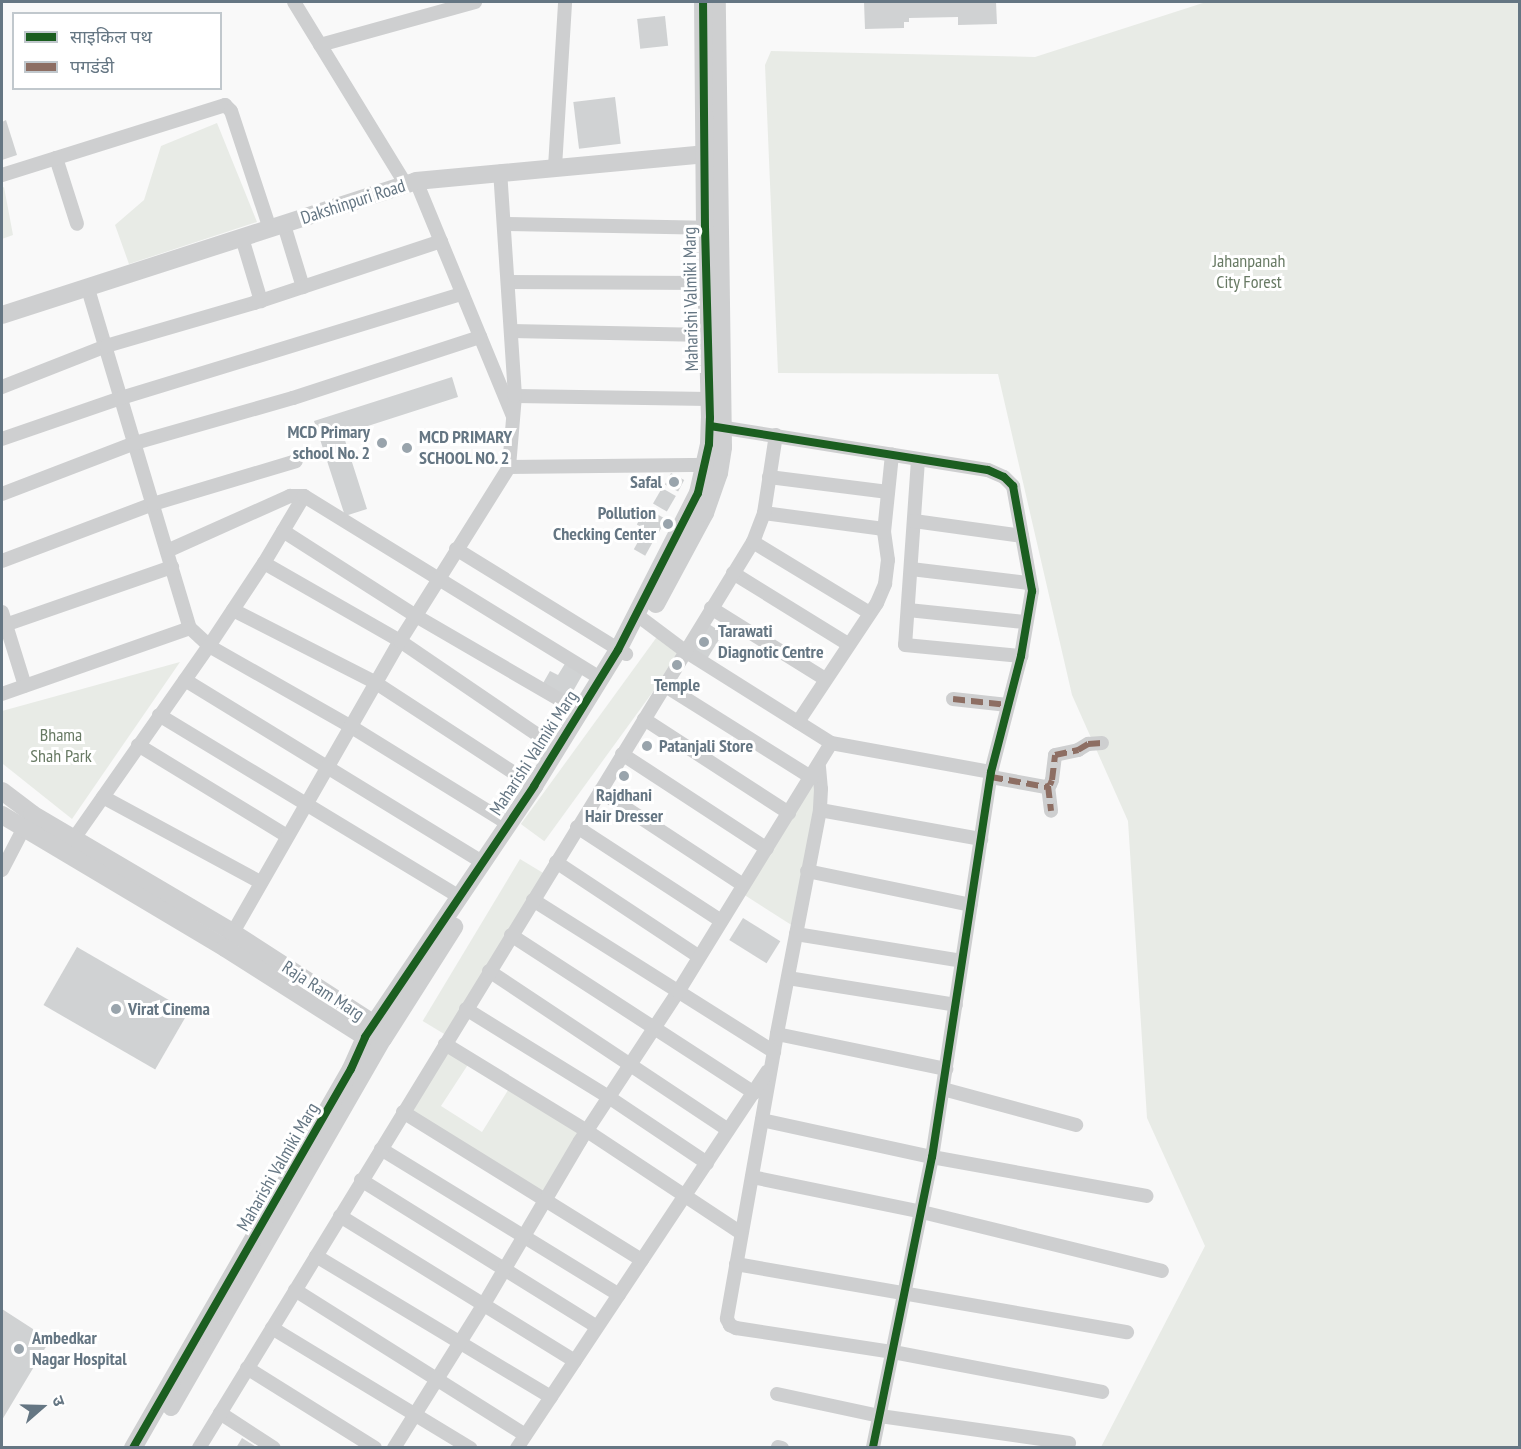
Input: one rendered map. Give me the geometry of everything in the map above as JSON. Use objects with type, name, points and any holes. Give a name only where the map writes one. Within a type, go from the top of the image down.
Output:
[{"type":"street","points":[[294,2],[411,183],[441,241],[513,418]]},
{"type":"street","points":[[320,45],[475,2]]},
{"type":"street","points":[[555,167],[565,2]]},
{"type":"street","name":"Maharishi Valmiki Marg","points":[[133,1448],[351,1069],[642,619],[713,464],[716,426],[704,2]]},
{"type":"street","name":"Maharishi Valmiki Marg","points":[[716,426],[709,399],[705,228],[717,2]]},
{"type":"street","points":[[2,175],[225,105],[231,111],[303,287]]},
{"type":"street","name":"Dakshinpuri Road","points":[[2,315],[411,183],[500,172],[710,153]]},
{"type":"street","points":[[56,158],[77,224]]},
{"type":"street","points":[[228,940],[304,804],[400,641],[509,467],[515,396],[500,172]]},
{"type":"street","points":[[504,224],[705,228]]},
{"type":"street","points":[[242,238],[261,301]]},
{"type":"street","points":[[2,387],[106,346],[261,301],[441,241]]},
{"type":"street","points":[[508,282],[706,283]]},
{"type":"street","points":[[88,289],[190,628],[209,646],[350,726],[507,823]]},
{"type":"street","points":[[2,439],[122,398],[462,294]]},
{"type":"street","points":[[511,331],[707,335]]},
{"type":"street","points":[[2,494],[135,443],[293,398],[480,337]]},
{"type":"street","points":[[515,396],[709,399]]},
{"type":"street","points":[[716,426],[988,470],[1004,477],[1013,486],[1032,591],[1021,656],[991,775],[932,1157],[873,1448]]},
{"type":"street","points":[[199,1448],[753,542],[764,513],[776,435]]},
{"type":"street","points":[[798,722],[868,612],[877,603],[885,584],[888,560],[884,529],[892,454]]},
{"type":"street","points":[[2,561],[153,504],[296,460]]},
{"type":"street","points":[[918,460],[905,645],[1021,656]]},
{"type":"street","points":[[509,467],[713,464]]},
{"type":"street","points":[[769,477],[888,492]]},
{"type":"street","points":[[167,551],[290,496],[304,496],[600,678]]},
{"type":"street","points":[[70,844],[209,646],[264,563],[304,496]]},
{"type":"street","points":[[764,513],[884,529]]},
{"type":"street","points":[[914,521],[1022,536]]},
{"type":"street","points":[[283,531],[416,616],[579,711]]},
{"type":"street","points":[[753,542],[868,612]]},
{"type":"street","points":[[456,549],[622,652]]},
{"type":"street","points":[[264,563],[400,641],[557,748]]},
{"type":"street","points":[[25,686],[3,618],[172,567]]},
{"type":"street","points":[[911,569],[1029,583]]},
{"type":"street","points":[[733,573],[848,644]]},
{"type":"street","points":[[711,608],[825,679]]},
{"type":"street","points":[[233,610],[376,683],[534,786]]},
{"type":"street","points":[[908,610],[1026,622]]},
{"type":"street","points":[[642,619],[685,651],[831,743],[1048,786]]},
{"type":"street","points":[[2,694],[190,628]]},
{"type":"street","name":"Maharishi Valmiki Marg","points":[[147,1448],[374,1033],[459,897],[534,786],[600,678],[622,652]]},
{"type":"street","points":[[185,680],[482,862]]},
{"type":"street","points":[[664,685],[815,773],[821,789],[820,810],[727,1313],[730,1325],[892,1352],[1102,1392]]},
{"type":"street","points":[[954,699],[1008,705]]},
{"type":"street","points":[[159,715],[459,897]]},
{"type":"street","points":[[644,719],[789,813]]},
{"type":"street","points":[[394,1448],[484,1304],[587,1131],[678,992],[698,956],[815,773],[831,743]]},
{"type":"street","points":[[1051,811],[1048,786],[1052,780],[1054,754],[1078,750],[1088,744],[1102,744]]},
{"type":"street","points":[[138,746],[287,836]]},
{"type":"street","points":[[622,754],[766,849]]},
{"type":"street","name":"Raja Ram Marg","points":[[2,791],[27,821]]},
{"type":"street","points":[[600,791],[743,885]]},
{"type":"street","points":[[103,797],[260,882]]},
{"type":"street","points":[[820,810],[981,839]]},
{"type":"street","name":"Raja Ram Marg","points":[[2,815],[27,821],[70,844],[228,940],[374,1033]]},
{"type":"street","points":[[2,870],[27,821]]},
{"type":"street","points":[[577,827],[721,921]]},
{"type":"street","points":[[556,862],[698,956]]},
{"type":"street","points":[[807,871],[971,905]]},
{"type":"street","points":[[533,900],[774,1052]]},
{"type":"street","points":[[796,933],[962,961]]},
{"type":"street","points":[[511,935],[754,1093]]},
{"type":"street","points":[[489,971],[728,1130]]},
{"type":"street","points":[[788,978],[956,1005]]},
{"type":"street","points":[[466,1009],[610,1098],[706,1163]]},
{"type":"street","points":[[777,1034],[946,1069]]},
{"type":"street","points":[[445,1044],[587,1131],[741,1233]]},
{"type":"street","points":[[517,1448],[771,1066]]},
{"type":"street","points":[[943,1089],[1076,1125]]},
{"type":"street","points":[[403,1112],[642,1260]]},
{"type":"street","points":[[762,1120],[932,1157],[1146,1196]]},
{"type":"street","points":[[381,1149],[619,1295]]},
{"type":"street","points":[[752,1177],[922,1212],[1162,1270]]},
{"type":"street","points":[[361,1180],[597,1327]]},
{"type":"street","points":[[340,1216],[575,1361]]},
{"type":"street","points":[[316,1256],[550,1397]]},
{"type":"street","points":[[736,1264],[1127,1332]]},
{"type":"street","points":[[295,1290],[525,1435]]},
{"type":"street","points":[[272,1328],[470,1448]]},
{"type":"street","points":[[247,1368],[375,1448]]},
{"type":"street","points":[[777,1394],[880,1416],[1069,1443]]},
{"type":"street","points":[[220,1413],[274,1448]]},
{"type":"green space","name":"Jahanpanah City Forest","points":[[1206,2],[1519,2],[1519,1447],[1101,1447],[1205,1246],[1147,1118],[1128,821],[1072,695],[998,374],[778,373],[765,65],[771,51],[1035,57]]},
{"type":"green space","points":[[217,123],[257,222],[129,264],[115,225],[144,200],[161,146]]},
{"type":"green space","points":[[4,187],[13,235],[2,239],[2,188]]},
{"type":"green space","points":[[659,634],[682,651],[544,841],[521,824]]},
{"type":"green space","name":"Bhama Shah Park","points":[[180,662],[72,819],[3,764],[2,711]]},
{"type":"green space","points":[[817,777],[818,789],[793,926],[743,894]]},
{"type":"green space","points":[[520,859],[545,874],[448,1036],[423,1021]]},
{"type":"green space","points":[[446,1049],[469,1063],[441,1106],[482,1132],[510,1087],[584,1132],[546,1196],[408,1110]]},
{"type":"building","points":[[864,2],[996,2],[997,24],[958,25],[958,17],[909,18],[909,22],[904,22],[904,28],[865,29]]},
{"type":"building","points":[[665,16],[668,46],[640,49],[637,19]]},
{"type":"building","points":[[615,97],[621,144],[579,149],[573,102]]},
{"type":"building","points":[[6,120],[17,155],[2,160],[2,122]]},
{"type":"building","points":[[452,377],[458,397],[343,434],[367,509],[345,516],[314,421]]},
{"type":"building","name":"Safal","points":[[671,473],[684,480],[678,492],[665,484]]},
{"type":"building","points":[[662,488],[676,496],[667,512],[653,504]]},
{"type":"building","points":[[646,508],[666,519],[657,536],[637,525]]},
{"type":"building","points":[[644,531],[655,537],[645,556],[634,549]]},
{"type":"building","points":[[707,623],[723,633],[706,660],[690,650]]},
{"type":"building","points":[[566,662],[584,672],[568,700],[542,685],[550,671],[558,675]]},
{"type":"building","points":[[743,918],[780,941],[767,963],[729,940]]},
{"type":"building","name":"Virat Cinema","points":[[77,947],[189,1012],[155,1070],[44,1005]]},
{"type":"building","points":[[2,1309],[50,1340],[2,1420]]},
{"type":"building","points":[[242,1438],[258,1448],[236,1448]]},
{"type":"marked path","points":[[953,699],[1008,705]]},
{"type":"marked path","points":[[991,777],[1046,787],[1052,780],[1055,755],[1078,750],[1088,744],[1102,743]]},
{"type":"marked path","points":[[1048,786],[1051,811]]},
{"type":"cycle path","points":[[133,1448],[351,1069],[365,1037],[534,786],[618,650],[698,493],[709,444],[710,418],[705,228],[703,2]]},
{"type":"cycle path","points":[[710,426],[988,470],[1004,477],[1013,486],[1032,591],[1021,656],[991,772],[932,1157],[873,1448]]},
{"type":"place","name":"MCD Primary school No. 2","points":[[382,443]]},
{"type":"place","name":"MCD PRIMARY SCHOOL NO. 2","points":[[407,448]]},
{"type":"place","name":"Safal","points":[[674,482]]},
{"type":"place","name":"Pollution Checking Center","points":[[668,524]]},
{"type":"place","name":"Tarawati Diagnotic Centre","points":[[704,642]]},
{"type":"place","name":"Temple","points":[[677,665]]},
{"type":"place","name":"Patanjali Store","points":[[647,746]]},
{"type":"place","name":"Rajdhani Hair Dresser","points":[[624,776]]},
{"type":"place","name":"Virat Cinema","points":[[116,1009]]},
{"type":"place","name":"Ambedkar Nagar Hospital","points":[[19,1349]]}]
